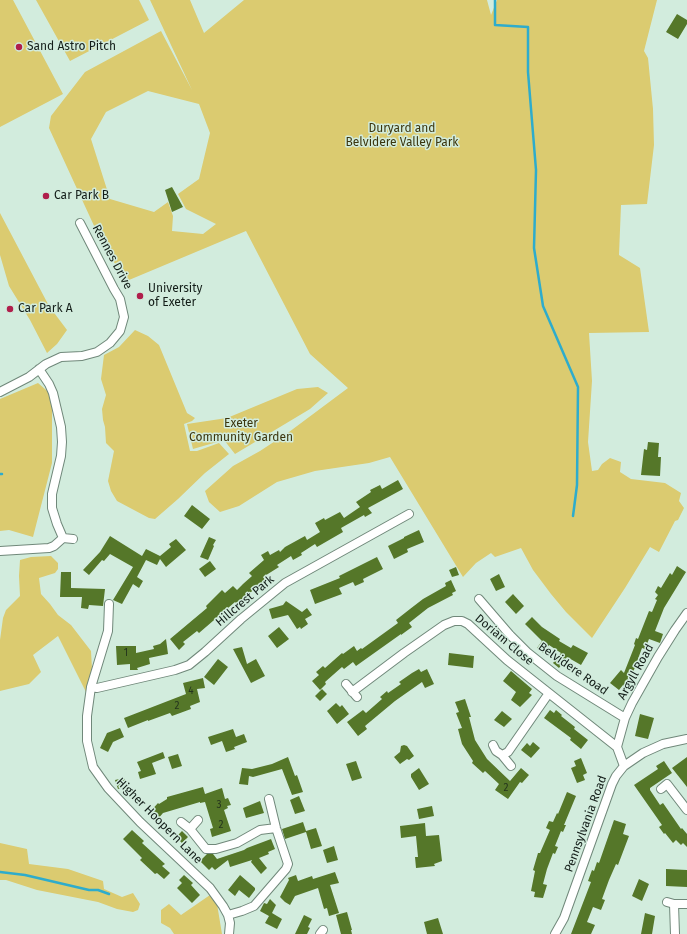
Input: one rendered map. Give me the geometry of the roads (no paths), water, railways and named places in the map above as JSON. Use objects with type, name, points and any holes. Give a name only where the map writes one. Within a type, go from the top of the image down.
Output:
[{"type":"street","name":"Rennes Drive","points":[[0,392],[61,357],[82,356],[97,352],[115,338],[123,323],[124,317],[120,299],[80,223]]},
{"type":"street","points":[[39,369],[53,393],[61,427],[61,456],[53,489],[52,508],[63,538]]},
{"type":"street","name":"Hillcrest Park","points":[[91,687],[97,688],[175,670],[189,665],[241,619],[285,583],[409,514]]},
{"type":"street","points":[[0,552],[48,548],[54,546],[63,538],[73,539]]},
{"type":"street","name":"Belvidere Road","points":[[479,599],[510,635],[528,653],[557,676],[625,718]]},
{"type":"street","name":"Higher Hoopern Lane","points":[[109,604],[108,631],[88,702],[86,726],[87,741],[93,767],[108,788],[140,822],[210,888],[228,915]]},
{"type":"street","name":"Argyll Road","points":[[618,747],[625,718],[658,657],[674,630],[687,613]]},
{"type":"street","name":"Doriam Close","points":[[346,684],[355,694],[404,653],[444,626],[454,621],[462,621],[468,624],[507,660],[618,747]]},
{"type":"street","points":[[502,755],[508,752],[549,693]]},
{"type":"street","name":"Pennsylvania Road","points":[[556,934],[564,918],[616,776],[624,766],[643,753],[663,744],[687,739]]},
{"type":"street","points":[[493,744],[496,751],[502,755],[511,766]]},
{"type":"street","points":[[618,747],[624,766]]},
{"type":"street","points":[[661,789],[667,784],[687,810]]},
{"type":"street","points":[[229,934],[230,923],[228,915],[254,906],[286,869],[288,864],[276,828],[269,799]]},
{"type":"street","points":[[190,829],[198,820]]},
{"type":"street","points":[[181,822],[190,829],[206,849],[216,849],[237,843],[260,830],[276,828]]},
{"type":"street","points":[[675,934],[671,903],[687,904]]},
{"type":"waterway","points":[[495,0],[495,25],[528,27],[528,72],[536,170],[534,248],[543,306],[578,387],[577,485],[573,516]]},
{"type":"waterway","points":[[0,872],[25,875],[89,890],[98,890],[109,894]]},
{"type":"place","name":"Sand Astro Pitch","points":[[19,47]]},
{"type":"place","name":"Car Park B","points":[[46,196]]},
{"type":"place","name":"University of Exeter","points":[[140,296]]},
{"type":"place","name":"Car Park A","points":[[10,309]]},
{"type":"park label","name":"Duryard and Belvidere Valley Park","points":[[402,136]]},
{"type":"park label","name":"Exeter Community Garden","points":[[241,431]]}]
